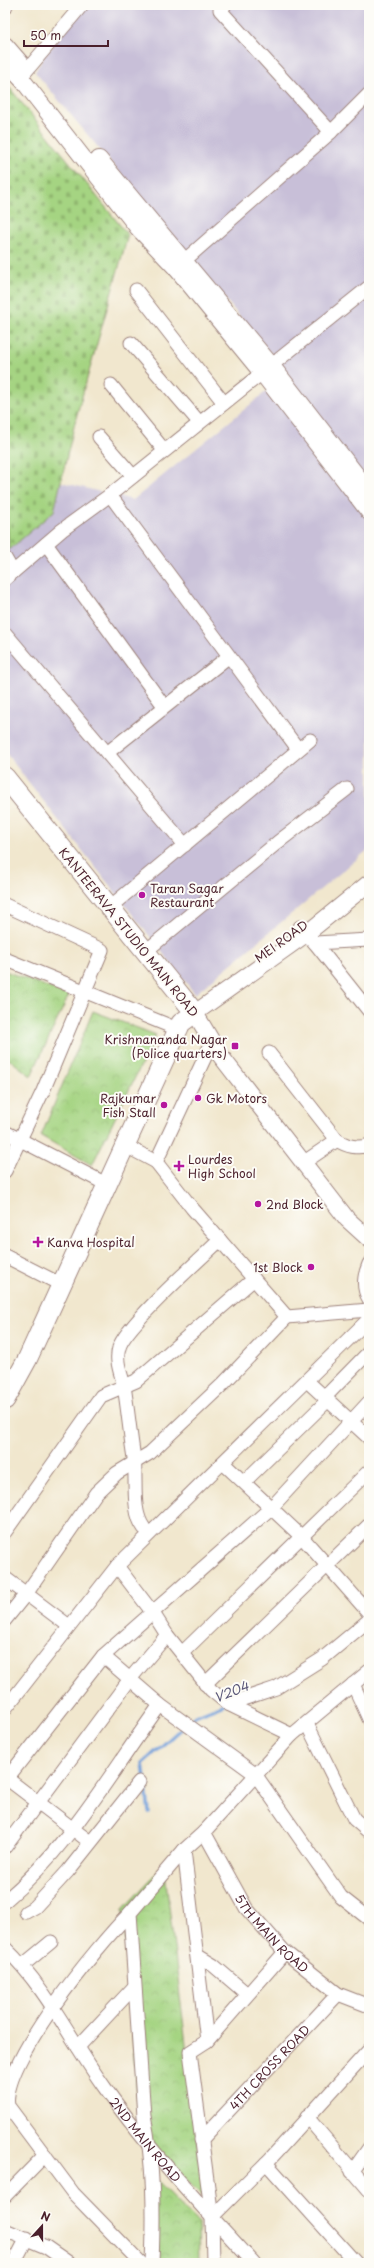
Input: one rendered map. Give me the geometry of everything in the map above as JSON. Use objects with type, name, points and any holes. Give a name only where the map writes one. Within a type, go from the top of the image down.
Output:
[{"type":"main road","name":"KANTEERAVA STUDIO MAIN ROAD","points":[[5,777],[193,1009]]},
{"type":"main road","points":[[5,1400],[27,1360],[58,1283],[104,1183],[173,1018],[193,1009]]},
{"type":"main road","points":[[104,1183],[126,1146],[181,1023],[193,1009]]},
{"type":"main road","points":[[5,1380],[58,1283]]},
{"type":"street","points":[[24,75],[82,5]]},
{"type":"street","points":[[225,5],[220,10],[331,132]]},
{"type":"street","points":[[5,45],[24,75],[84,149],[147,218],[180,264],[267,369],[307,422],[369,512]]},
{"type":"street","points":[[5,61],[24,75]]},
{"type":"street","points":[[180,264],[331,132],[369,94]]},
{"type":"street","points":[[5,558],[9,575],[46,544],[110,496],[164,450],[369,287]]},
{"type":"street","points":[[136,290],[224,402]]},
{"type":"street","points":[[131,343],[199,422]]},
{"type":"street","points":[[111,385],[164,450]]},
{"type":"street","points":[[307,422],[369,491]]},
{"type":"street","points":[[100,437],[133,476]]},
{"type":"street","points":[[110,496],[228,657],[298,749]]},
{"type":"street","points":[[46,544],[164,706]]},
{"type":"street","points":[[5,633],[185,845]]},
{"type":"street","points":[[106,753],[228,657]]},
{"type":"street","points":[[110,907],[310,740]]},
{"type":"street","points":[[146,951],[278,842],[347,789]]},
{"type":"street","name":"MEI ROAD","points":[[307,935],[369,872]]},
{"type":"street","name":"MEI ROAD","points":[[193,1009],[307,935],[369,883]]},
{"type":"street","points":[[5,905],[102,950],[43,1091],[5,1171]]},
{"type":"street","points":[[307,935],[369,940]]},
{"type":"street","points":[[307,935],[369,1011]]},
{"type":"street","points":[[5,960],[170,1026]]},
{"type":"street","name":"KANTEERAVA STUDIO MAIN ROAD","points":[[193,1009],[220,1055],[347,1219],[369,1239]]},
{"type":"street","points":[[156,1162],[212,1042]]},
{"type":"street","points":[[269,1053],[337,1140],[344,1145],[353,1147],[369,1145]]},
{"type":"street","points":[[5,1132],[104,1183]]},
{"type":"street","points":[[303,1162],[337,1140]]},
{"type":"street","points":[[126,1146],[156,1162],[220,1240],[287,1317]]},
{"type":"street","points":[[144,1528],[138,1520],[135,1464],[123,1386],[117,1362],[122,1340],[139,1320],[220,1240]]},
{"type":"street","points":[[5,1256],[58,1283]]},
{"type":"street","points":[[369,1264],[364,1278],[364,1287],[369,1299]]},
{"type":"street","points":[[5,1532],[94,1403],[101,1396],[136,1381],[254,1279]]},
{"type":"street","points":[[5,1620],[26,1594],[96,1493],[117,1473],[135,1464],[150,1453],[223,1384],[287,1317],[369,1310]]},
{"type":"street","points":[[5,1709],[117,1566],[369,1319]]},
{"type":"street","points":[[244,1482],[369,1352]]},
{"type":"street","points":[[307,1381],[369,1438]]},
{"type":"street","points":[[90,1842],[6,1779],[103,1656],[272,1507],[369,1402]]},
{"type":"street","points":[[223,1462],[302,1537],[368,1614],[322,1659],[276,1688],[225,1702]]},
{"type":"street","points":[[182,1653],[369,1471]]},
{"type":"street","points":[[205,1684],[369,1525]]},
{"type":"street","points":[[117,1566],[153,1612],[167,1635],[205,1684],[225,1702],[292,1735]]},
{"type":"street","points":[[5,1578],[69,1626]]},
{"type":"street","points":[[5,1847],[130,1679],[167,1635]]},
{"type":"street","points":[[103,1656],[160,1705],[255,1774],[340,1897],[369,1919]]},
{"type":"street","points":[[141,2263],[73,2193],[7,2107],[5,2098],[6,2090],[19,2051],[50,2005],[184,1850],[204,1832],[292,1735],[307,1724],[369,1670]]},
{"type":"street","points":[[353,1684],[369,1719]]},
{"type":"street","points":[[5,1901],[41,1867],[73,1829],[160,1705]]},
{"type":"street","points":[[307,1724],[354,1819],[369,1832]]},
{"type":"street","points":[[26,1912],[35,1906],[64,1876],[139,1782]]},
{"type":"street","name":"5TH MAIN ROAD","points":[[204,1832],[246,1908],[285,1952],[338,1994],[369,2006]]},
{"type":"street","points":[[184,1850],[198,1956],[207,2041]]},
{"type":"street","points":[[130,1913],[144,2116],[150,2146],[154,2209],[152,2263]]},
{"type":"street","points":[[23,1965],[51,1942]]},
{"type":"street","name":"2ND MAIN ROAD","points":[[6,1949],[23,1965],[38,1984],[50,2005],[105,2088],[150,2146],[254,2263]]},
{"type":"street","points":[[213,2263],[212,2217],[190,2052],[207,2041],[285,1952]]},
{"type":"street","points":[[198,1956],[213,1965],[247,1994]]},
{"type":"street","points":[[78,2047],[134,1987]]},
{"type":"street","name":"4TH CROSS ROAD","points":[[201,2140],[338,1994]]},
{"type":"street","points":[[212,2217],[266,2163],[369,2050]]},
{"type":"street","points":[[307,2117],[352,2172],[369,2190]]},
{"type":"street","points":[[352,2172],[369,2148]]},
{"type":"street","points":[[5,2196],[45,2155]]},
{"type":"street","points":[[266,2163],[356,2263]]},
{"type":"street","points":[[5,2230],[46,2247],[69,2263]]},
{"type":"street","points":[[14,2263],[27,2238]]},
{"type":"shaded area","points":[[87,5],[369,5],[369,849],[195,994],[5,752],[5,493],[9,550],[54,511],[61,482],[133,500],[288,374],[35,72],[45,55]]},
{"type":"green space","points":[[5,82],[128,235],[77,414],[54,511],[9,550],[5,493]]},
{"type":"green space","points":[[5,971],[69,995],[31,1076],[5,1056]]},
{"type":"green space","points":[[93,1011],[156,1035],[92,1165],[41,1136]]},
{"type":"green space","points":[[164,1865],[205,2198],[140,2137],[123,1909]]},
{"type":"green space","points":[[147,2171],[198,2223],[199,2263],[155,2263]]},
{"type":"waterway","name":"V204","points":[[149,1812],[143,1763],[195,1716],[224,1704]]},
{"type":"place","name":"Taran Sagar Restaurant","points":[[142,895]]},
{"type":"place","name":"Krishnananda Nagar (Police quarters)","points":[[235,1046]]},
{"type":"place","name":"Gk Motors","points":[[198,1098]]},
{"type":"place","name":"Rajkumar Fish Stall","points":[[164,1105]]},
{"type":"place","name":"Lourdes High School","points":[[179,1166]]},
{"type":"place","name":"2nd Block","points":[[258,1204]]},
{"type":"place","name":"Kanva Hospital","points":[[38,1242]]},
{"type":"place","name":"1st Block","points":[[311,1267]]}]
